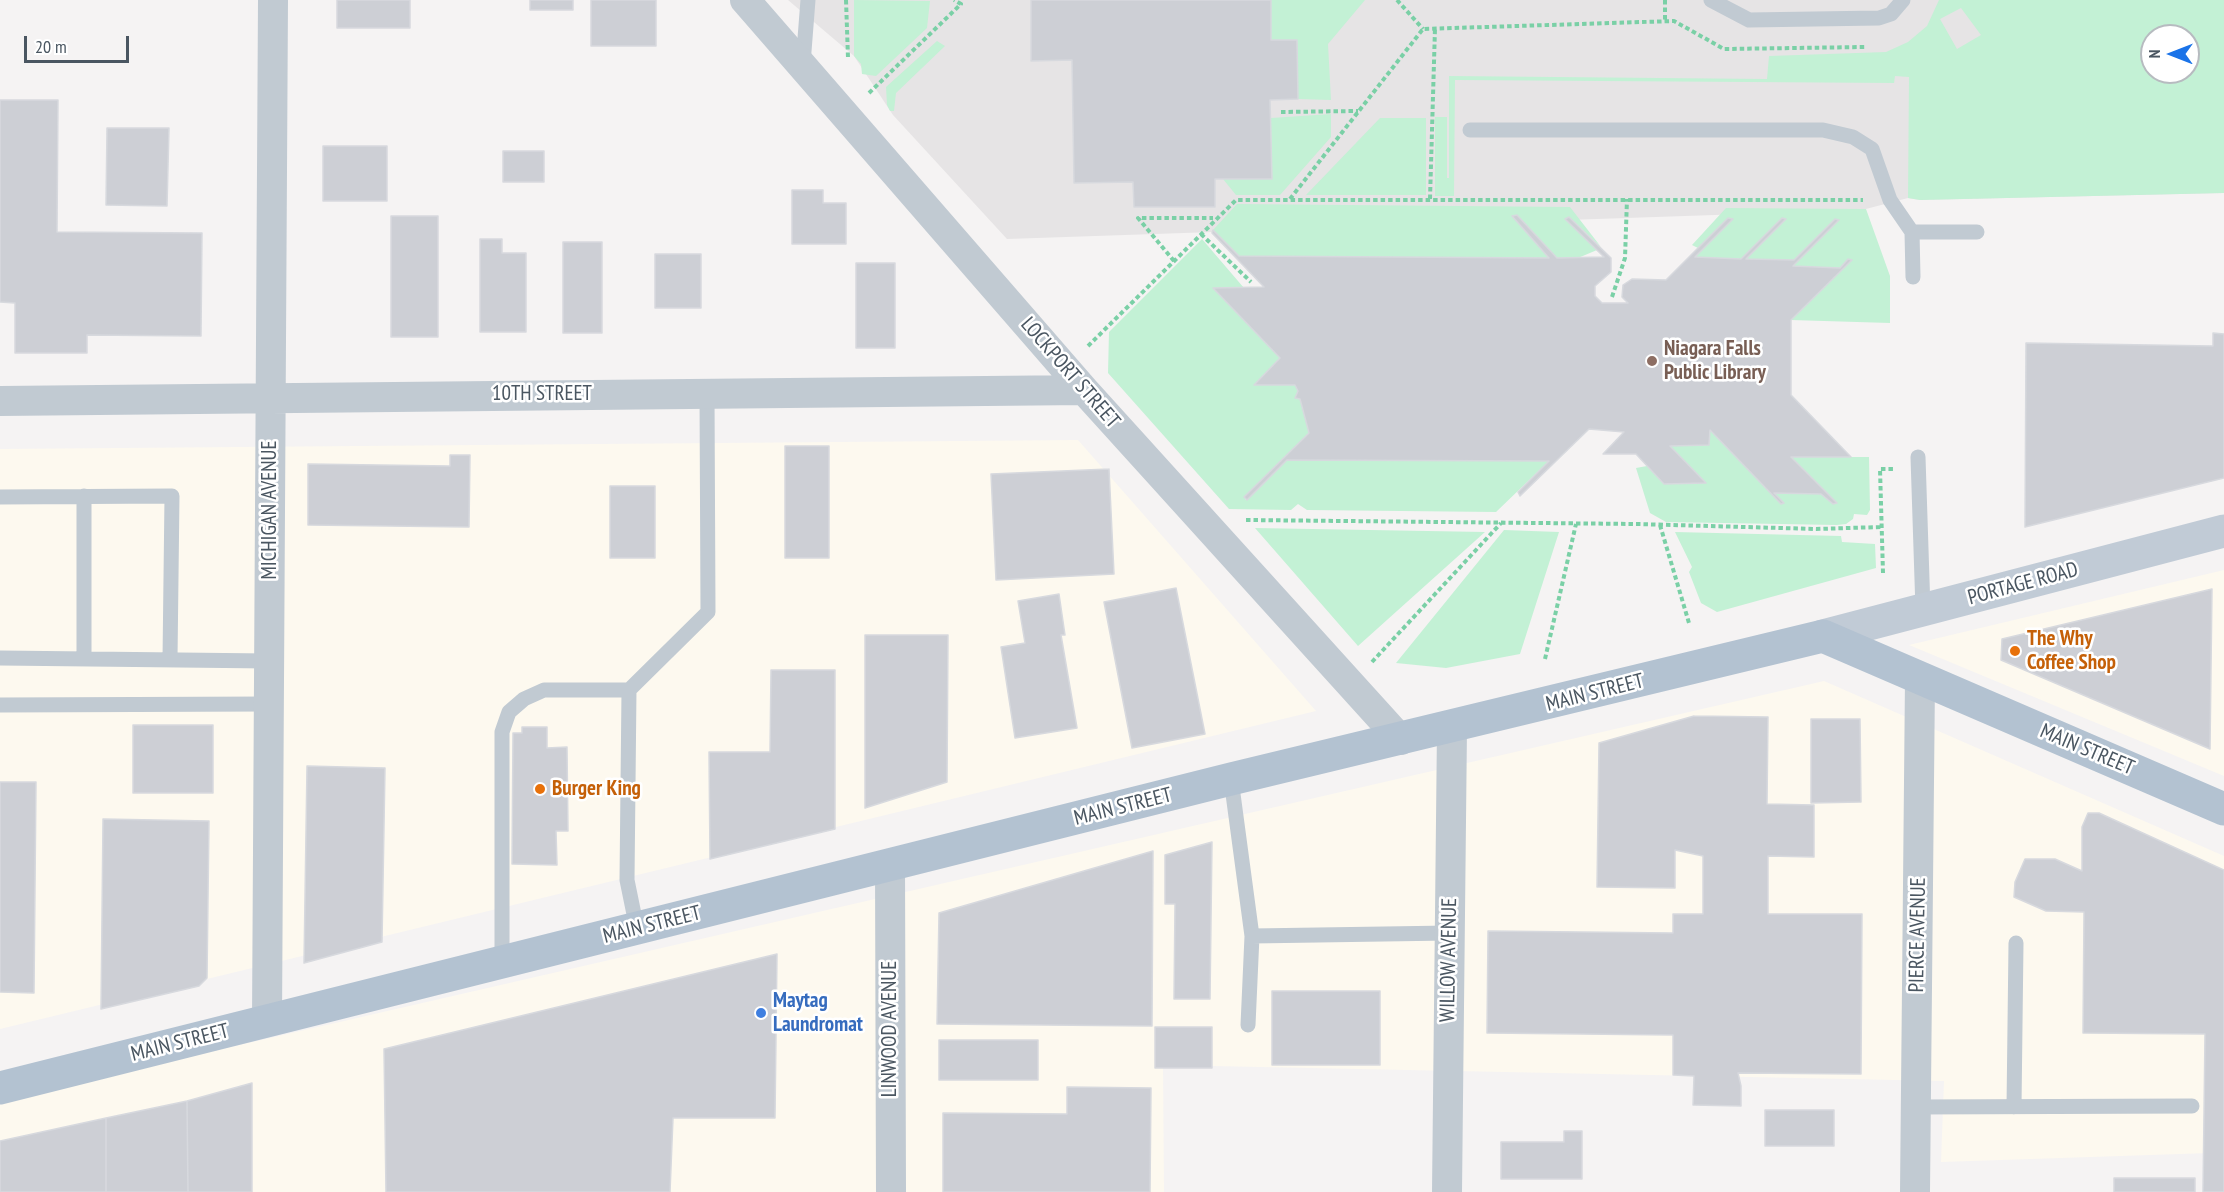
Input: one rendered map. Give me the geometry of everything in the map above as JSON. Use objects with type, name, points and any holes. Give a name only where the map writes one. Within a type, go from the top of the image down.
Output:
[{"type":"main road","name":"MAIN STREET","points":[[0,1088],[1232,779],[1452,728],[1822,636],[2224,809]]},
{"type":"street","name":"MICHIGAN AVENUE","points":[[267,1021],[273,0]]},
{"type":"street","name":"LOCKPORT STREET","points":[[745,0],[1084,390],[1401,740]]},
{"type":"street","name":"10TH STREET","points":[[0,401],[271,396],[1084,390]]},
{"type":"street","name":"PORTAGE ROAD","points":[[1822,636],[2224,531]]},
{"type":"street","name":"PIERCE AVENUE","points":[[1915,1192],[1920,678]]},
{"type":"street","name":"WILLOW AVENUE","points":[[1447,1192],[1452,728]]},
{"type":"street","name":"LINWOOD AVENUE","points":[[890,866],[891,1192]]},
{"type":"lane","points":[[803,64],[808,0]]},
{"type":"lane","points":[[1711,0],[1749,21],[1879,18],[1891,14],[1903,0]]},
{"type":"lane","points":[[1470,130],[1823,130],[1853,137],[1872,148],[1889,196],[1912,232],[1913,277]]},
{"type":"lane","points":[[1912,232],[1977,232]]},
{"type":"lane","points":[[502,962],[502,732],[509,712],[524,699],[544,690],[629,690],[708,612],[707,393]]},
{"type":"lane","points":[[1918,463],[1923,610]]},
{"type":"lane","points":[[84,496],[84,659]]},
{"type":"lane","points":[[0,497],[172,496],[170,659]]},
{"type":"lane","points":[[0,658],[269,661]]},
{"type":"lane","points":[[629,690],[627,880],[637,929]]},
{"type":"lane","points":[[1,705],[269,704]]},
{"type":"lane","points":[[1232,779],[1252,936],[1248,1025]]},
{"type":"lane","points":[[1252,936],[1450,933]]},
{"type":"lane","points":[[2014,1107],[2016,943]]},
{"type":"lane","points":[[1916,1107],[2192,1106]]},
{"type":"path","points":[[846,0],[848,58]]},
{"type":"path","points":[[868,93],[961,4],[954,0]]},
{"type":"path","points":[[1397,0],[1423,29]]},
{"type":"path","points":[[1665,0],[1665,21]]},
{"type":"path","points":[[1290,199],[1423,29],[1674,21],[1724,49],[1874,46]]},
{"type":"path","points":[[1430,199],[1435,28]]},
{"type":"path","points":[[1281,112],[1359,111]]},
{"type":"path","points":[[1083,350],[1236,200],[1862,200],[1889,196]]},
{"type":"path","points":[[1612,297],[1625,258],[1627,199]]},
{"type":"path","points":[[1174,261],[1138,218],[1213,218]]},
{"type":"path","points":[[1201,234],[1251,282]]},
{"type":"path","points":[[1882,573],[1880,469],[1918,463]]},
{"type":"path","points":[[1243,520],[1816,529],[1881,527]]},
{"type":"path","points":[[1368,667],[1501,523]]},
{"type":"path","points":[[1545,659],[1576,524]]},
{"type":"path","points":[[1660,525],[1689,623]]},
{"type":"shaded area","points":[[788,0],[2224,0],[2224,193],[1920,200],[1908,198],[1862,210],[1007,239],[893,115],[854,56]]},
{"type":"shaded area","points":[[1078,440],[1316,711],[0,1029],[0,449]]},
{"type":"shaded area","points":[[2224,570],[2224,776],[1909,645]]},
{"type":"shaded area","points":[[1824,681],[2224,856],[2224,1192],[2210,1153],[1941,1162],[1944,1081],[1163,1065],[1164,1192],[0,1192],[0,1100]]},
{"type":"green space","points":[[854,0],[930,1],[927,28],[876,76],[862,74],[861,64],[854,56]]},
{"type":"green space","points":[[1271,0],[1365,0],[1328,44],[1331,100],[1298,99],[1297,40],[1271,40]]},
{"type":"green space","points":[[1939,0],[2224,0],[2224,193],[1920,200],[1908,198],[1909,77],[1895,76],[1894,83],[1455,80],[1454,196],[1435,196],[1435,117],[1447,117],[1447,178],[1449,178],[1449,76],[1767,79],[1769,56],[1886,52],[1908,42],[1927,26]],"holes":[[[1961,8],[1981,35],[1957,49],[1940,19]]]},
{"type":"green space","points":[[937,41],[945,46],[896,93],[894,111],[890,111],[887,105],[886,87]]},
{"type":"green space","points":[[1331,114],[1331,137],[1280,195],[1236,195],[1223,179],[1272,179],[1271,118]]},
{"type":"green space","points":[[1380,118],[1426,118],[1426,195],[1306,195]]},
{"type":"green space","points":[[1237,204],[1570,207],[1601,247],[1569,217],[1566,219],[1597,250],[1578,258],[1557,258],[1517,215],[1513,216],[1549,258],[1239,256],[1213,230]]},
{"type":"green space","points":[[1726,208],[1866,209],[1890,276],[1890,323],[1791,320],[1852,260],[1848,259],[1840,268],[1793,266],[1839,220],[1835,220],[1794,260],[1746,259],[1785,220],[1783,218],[1741,259],[1695,257],[1732,219],[1728,218],[1698,248],[1692,245]]},
{"type":"green space","points":[[1202,239],[1244,288],[1214,288],[1280,358],[1254,385],[1295,385],[1298,391],[1296,398],[1300,399],[1309,433],[1244,497],[1246,500],[1287,460],[1549,461],[1496,512],[1307,510],[1298,504],[1291,510],[1229,509],[1108,373],[1109,332]]},
{"type":"green space","points":[[1710,430],[1781,504],[1784,503],[1774,493],[1821,494],[1833,504],[1836,503],[1791,457],[1869,457],[1870,510],[1867,515],[1854,514],[1853,519],[1846,524],[1837,525],[1666,522],[1650,513],[1636,468],[1647,466],[1664,484],[1705,483],[1670,446],[1709,445]]},
{"type":"green space","points":[[1255,528],[1485,532],[1358,646]]},
{"type":"green space","points":[[1504,530],[1559,532],[1520,654],[1446,668],[1396,663]]},
{"type":"green space","points":[[1675,532],[1841,536],[1842,542],[1875,544],[1876,568],[1717,612],[1701,603],[1689,572],[1692,567]]},
{"type":"building","points":[[337,0],[410,0],[410,28],[337,28]]},
{"type":"building","points":[[530,0],[573,0],[573,10],[530,10]]},
{"type":"building","points":[[591,0],[656,0],[656,46],[591,46]]},
{"type":"building","points":[[1031,0],[1271,0],[1271,40],[1297,40],[1298,99],[1270,100],[1272,179],[1215,179],[1215,207],[1134,207],[1133,182],[1074,183],[1072,60],[1031,61]]},
{"type":"building","points":[[0,100],[58,100],[57,232],[202,233],[201,336],[87,335],[87,353],[15,353],[15,303],[0,302]]},
{"type":"building","points":[[107,128],[169,128],[167,206],[106,205]]},
{"type":"building","points":[[323,146],[387,146],[387,201],[323,201]]},
{"type":"building","points":[[503,151],[544,151],[544,182],[503,182]]},
{"type":"building","points":[[792,190],[823,190],[823,203],[846,203],[846,244],[792,244]]},
{"type":"building","points":[[1517,215],[1557,258],[1604,257],[1565,219],[1569,217],[1611,258],[1611,272],[1595,286],[1595,296],[1602,303],[1628,303],[1622,297],[1623,285],[1632,279],[1666,280],[1728,218],[1733,219],[1695,257],[1741,259],[1782,218],[1786,219],[1746,259],[1794,260],[1835,219],[1839,220],[1793,266],[1840,268],[1848,259],[1852,260],[1791,320],[1791,395],[1851,457],[1791,457],[1837,503],[1833,504],[1821,494],[1774,493],[1784,503],[1781,504],[1710,430],[1709,445],[1670,446],[1706,483],[1664,484],[1636,454],[1603,454],[1624,432],[1589,429],[1520,496],[1518,492],[1549,461],[1287,460],[1247,500],[1244,497],[1309,433],[1300,399],[1295,398],[1298,391],[1295,385],[1254,385],[1280,358],[1213,288],[1264,287],[1212,233],[1213,230],[1239,256],[1549,258],[1512,216]]},
{"type":"building","points":[[391,216],[438,216],[438,337],[391,337]]},
{"type":"building","points":[[480,239],[502,239],[502,253],[526,253],[526,332],[480,332]]},
{"type":"building","points":[[563,242],[602,242],[602,333],[563,333]]},
{"type":"building","points":[[655,254],[701,254],[701,308],[655,308]]},
{"type":"building","points":[[856,263],[895,263],[895,348],[856,348]]},
{"type":"building","points":[[2213,333],[2224,334],[2224,478],[2025,527],[2026,343],[2213,346]]},
{"type":"building","points":[[785,446],[829,446],[829,558],[785,558]]},
{"type":"building","points":[[450,455],[470,455],[469,527],[308,525],[308,464],[450,466]]},
{"type":"building","points":[[1109,469],[1114,574],[996,580],[991,474]]},
{"type":"building","points":[[610,486],[655,486],[655,558],[610,558]]},
{"type":"building","points":[[1176,588],[1205,734],[1132,748],[1104,602]]},
{"type":"building","points":[[2212,589],[2210,749],[2001,660],[2002,639]]},
{"type":"building","points":[[1059,594],[1065,635],[1061,635],[1077,728],[1015,738],[1001,647],[1025,643],[1018,601]]},
{"type":"building","points":[[865,635],[948,635],[947,782],[865,808]]},
{"type":"building","points":[[771,670],[835,670],[835,829],[710,859],[709,752],[770,752]]},
{"type":"building","points":[[1694,716],[1768,717],[1767,804],[1814,805],[1814,857],[1768,856],[1768,914],[1862,914],[1861,1074],[1738,1073],[1741,1086],[1741,1106],[1693,1105],[1694,1076],[1673,1075],[1673,1035],[1487,1033],[1488,931],[1673,933],[1673,914],[1703,914],[1703,856],[1675,850],[1675,888],[1597,887],[1599,743]]},
{"type":"building","points":[[1811,719],[1860,719],[1861,802],[1811,803]]},
{"type":"building","points":[[133,725],[213,725],[213,793],[133,793]]},
{"type":"building","name":"Burger King","points":[[522,727],[547,727],[547,748],[567,747],[568,831],[556,831],[557,865],[512,864],[513,733],[522,733]]},
{"type":"building","points":[[307,766],[385,768],[382,942],[304,963]]},
{"type":"building","points":[[0,782],[36,782],[34,993],[0,992]]},
{"type":"building","points":[[2088,813],[2099,813],[2224,870],[2224,1192],[2203,1192],[2205,1034],[2083,1033],[2084,912],[2046,911],[2014,897],[2015,882],[2025,859],[2055,859],[2082,871],[2082,827]]},
{"type":"building","points":[[103,819],[209,821],[207,978],[199,986],[101,1009]]},
{"type":"building","points":[[1212,842],[1210,999],[1174,999],[1175,904],[1165,904],[1165,855]]},
{"type":"building","points":[[1153,851],[1152,1026],[937,1024],[939,913]]},
{"type":"building","points":[[777,954],[775,1118],[673,1118],[670,1192],[386,1192],[384,1049]]},
{"type":"building","points":[[1272,991],[1380,991],[1380,1065],[1272,1065]]},
{"type":"building","points":[[1155,1027],[1212,1027],[1212,1068],[1155,1068]]},
{"type":"building","points":[[939,1040],[1038,1040],[1038,1080],[939,1080]]},
{"type":"building","points":[[252,1083],[252,1192],[188,1192],[187,1101]]},
{"type":"building","points":[[1067,1087],[1151,1088],[1150,1192],[943,1192],[943,1113],[1067,1114]]},
{"type":"building","points":[[187,1101],[188,1192],[106,1192],[106,1118]]},
{"type":"building","points":[[1765,1110],[1834,1110],[1834,1146],[1765,1146]]},
{"type":"building","points":[[106,1118],[106,1192],[0,1192],[0,1141]]},
{"type":"building","points":[[1564,1131],[1582,1131],[1582,1179],[1501,1179],[1501,1142],[1564,1142]]},
{"type":"building","points":[[2114,1178],[2195,1178],[2195,1192],[2114,1192]]},
{"type":"place","name":"Niagara Falls Public Library","points":[[1652,361]]},
{"type":"place","name":"The Why Coffee Shop","points":[[2015,651]]},
{"type":"place","name":"Burger King","points":[[540,789]]},
{"type":"place","name":"Maytag Laundromat","points":[[761,1013]]}]
